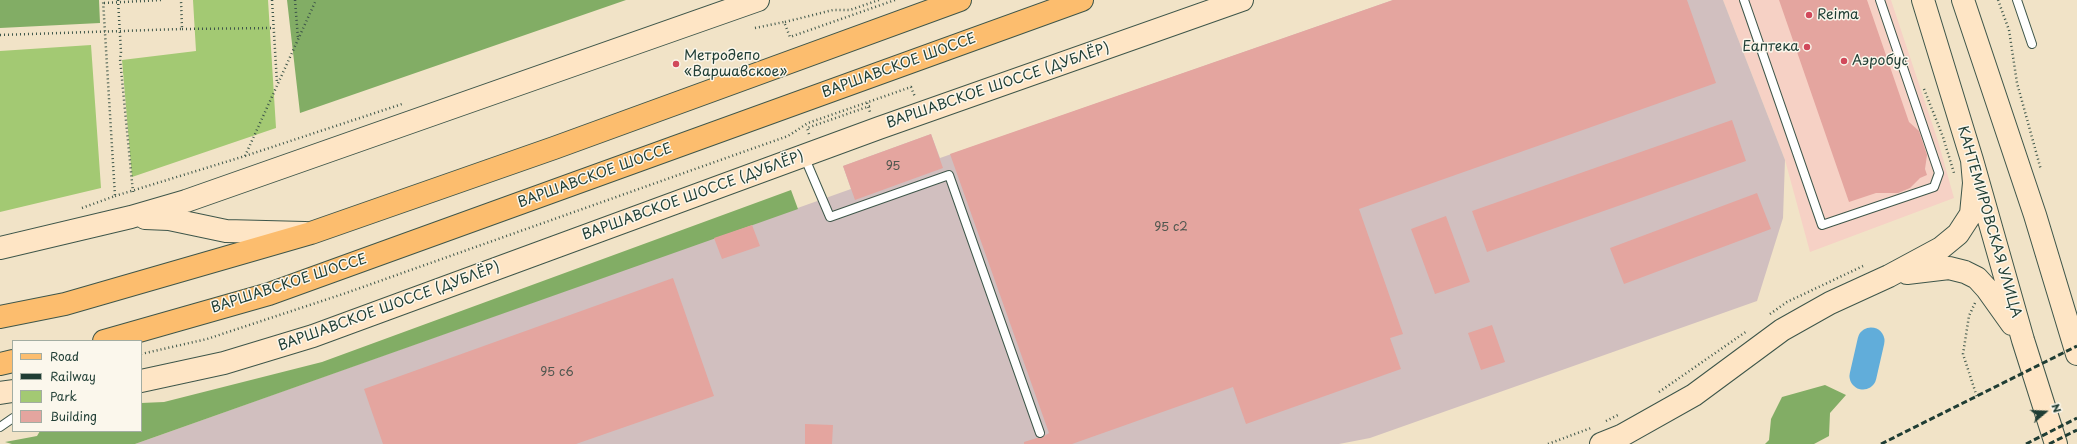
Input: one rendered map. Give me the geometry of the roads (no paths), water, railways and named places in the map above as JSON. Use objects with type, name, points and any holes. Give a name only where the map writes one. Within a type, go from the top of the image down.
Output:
[{"type":"main road","points":[[0,248],[132,217],[186,201],[758,0]]},
{"type":"main road","points":[[0,317],[65,304],[311,233],[554,148],[960,0]]},
{"type":"main road","name":"ВАРШАВСКОЕ ШОССЕ","points":[[108,340],[269,294],[1082,0]]},
{"type":"main road","name":"ВАРШАВСКОЕ ШОССЕ (ДУБЛЁР)","points":[[142,381],[224,363],[313,336],[804,156],[1242,0]]},
{"type":"main road","name":"КАНТЕМИРОВСКАЯ УЛИЦА","points":[[1922,0],[1972,160],[2023,340],[2056,444]]},
{"type":"main road","points":[[1963,0],[2035,215],[2077,354]]},
{"type":"main road","points":[[1597,432],[1621,436],[1694,395],[1782,330],[1830,303],[1889,276],[1941,248],[1965,226],[1971,214],[1974,183],[1972,160]]},
{"type":"main road","points":[[132,217],[170,219],[226,231],[311,233]]},
{"type":"main road","points":[[1889,276],[1943,268],[1965,272],[1977,278],[1987,288],[2023,340]]},
{"type":"main road","points":[[0,364],[12,361]]},
{"type":"main road","points":[[0,393],[12,391]]},
{"type":"lane","points":[[1744,0],[1822,225],[1934,187],[1940,173],[1880,0]]},
{"type":"lane","points":[[2017,0],[2032,44]]},
{"type":"lane","points":[[804,156],[830,217],[949,175],[1040,433]]},
{"type":"lane","points":[[0,427],[12,419]]},
{"type":"waterway","points":[[1863,376],[1871,341]]},
{"type":"railway","points":[[1881,444],[2077,346]]},
{"type":"railway","points":[[2026,444],[2077,418]]},
{"type":"railway","points":[[2049,444],[2077,430]]},
{"type":"place","name":"Reima","points":[[1809,15]]},
{"type":"place","name":"Еаптека","points":[[1807,47]]},
{"type":"place","name":"Аэробус","points":[[1844,61]]},
{"type":"place","name":"Метродепо «Варшавское»","points":[[676,64]]}]
